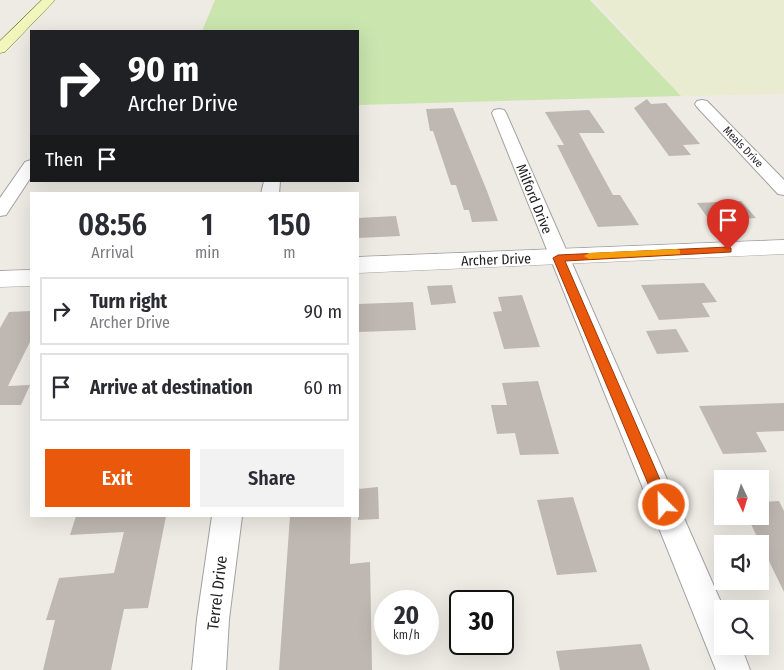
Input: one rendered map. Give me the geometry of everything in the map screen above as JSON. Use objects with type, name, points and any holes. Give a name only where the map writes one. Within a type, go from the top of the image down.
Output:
[{"type":"main road","points":[[0,49],[49,0]]},
{"type":"street","name":"Meals Drive","points":[[702,104],[784,190]]},
{"type":"street","name":"Milford Drive","points":[[499,113],[558,258],[714,624]]},
{"type":"street","points":[[0,211],[30,166]]},
{"type":"street","name":"Archer Drive","points":[[359,265],[784,247]]},
{"type":"street","points":[[0,279],[30,278]]},
{"type":"street","name":"Terrel Drive","points":[[209,670],[213,619],[227,517]]},
{"type":"street","name":"Milford Drive","points":[[727,655],[733,670]]},
{"type":"green space","points":[[215,0],[590,0],[681,96],[359,105],[359,30],[202,30]]},
{"type":"green space","points":[[594,0],[784,0],[784,94],[681,96]]},
{"type":"building","points":[[647,99],[651,104],[666,103],[700,144],[683,145],[691,155],[669,156],[634,108]]},
{"type":"building","points":[[453,108],[498,221],[472,222],[469,210],[464,210],[456,185],[451,185],[433,131],[430,131],[426,109]]},
{"type":"building","points":[[589,110],[605,133],[579,133],[613,195],[620,195],[639,225],[598,227],[557,145],[564,145],[545,112]]},
{"type":"building","points":[[741,201],[756,218],[710,221],[697,203]]},
{"type":"building","points":[[396,216],[400,236],[359,238],[359,218]]},
{"type":"building","points":[[704,283],[717,302],[702,303],[710,317],[659,320],[641,285]]},
{"type":"building","points":[[452,285],[456,303],[431,305],[427,286]]},
{"type":"building","points":[[522,295],[540,347],[504,349],[493,312],[502,311],[498,297]]},
{"type":"building","points":[[413,302],[416,330],[359,332],[359,304]]},
{"type":"building","points":[[30,311],[30,342],[8,386],[30,385],[21,405],[0,405],[0,328],[9,312]]},
{"type":"building","points":[[676,329],[689,352],[657,354],[646,331]]},
{"type":"building","points":[[538,381],[559,454],[520,455],[515,433],[497,434],[491,405],[507,405],[502,383]]},
{"type":"building","points":[[784,403],[784,431],[756,432],[767,452],[723,454],[699,406]]},
{"type":"building","points":[[378,487],[379,519],[358,520],[359,489]]},
{"type":"building","points":[[573,497],[597,572],[557,575],[537,500]]},
{"type":"building","points":[[779,501],[784,511],[784,592],[769,561],[769,535],[756,535],[751,525],[769,525],[769,502]]},
{"type":"building","points":[[76,517],[166,517],[148,608],[124,609],[111,670],[43,670],[55,620],[46,620],[59,578],[114,573],[124,532],[70,535]]},
{"type":"building","points":[[290,517],[351,517],[350,564],[370,562],[372,670],[279,670]]},
{"type":"building","points":[[641,644],[650,670],[560,670],[556,651]]},
{"type":"slow traffic","points":[[589,256],[676,252]]},
{"type":"route","points":[[664,505],[558,258],[728,250]]}]
